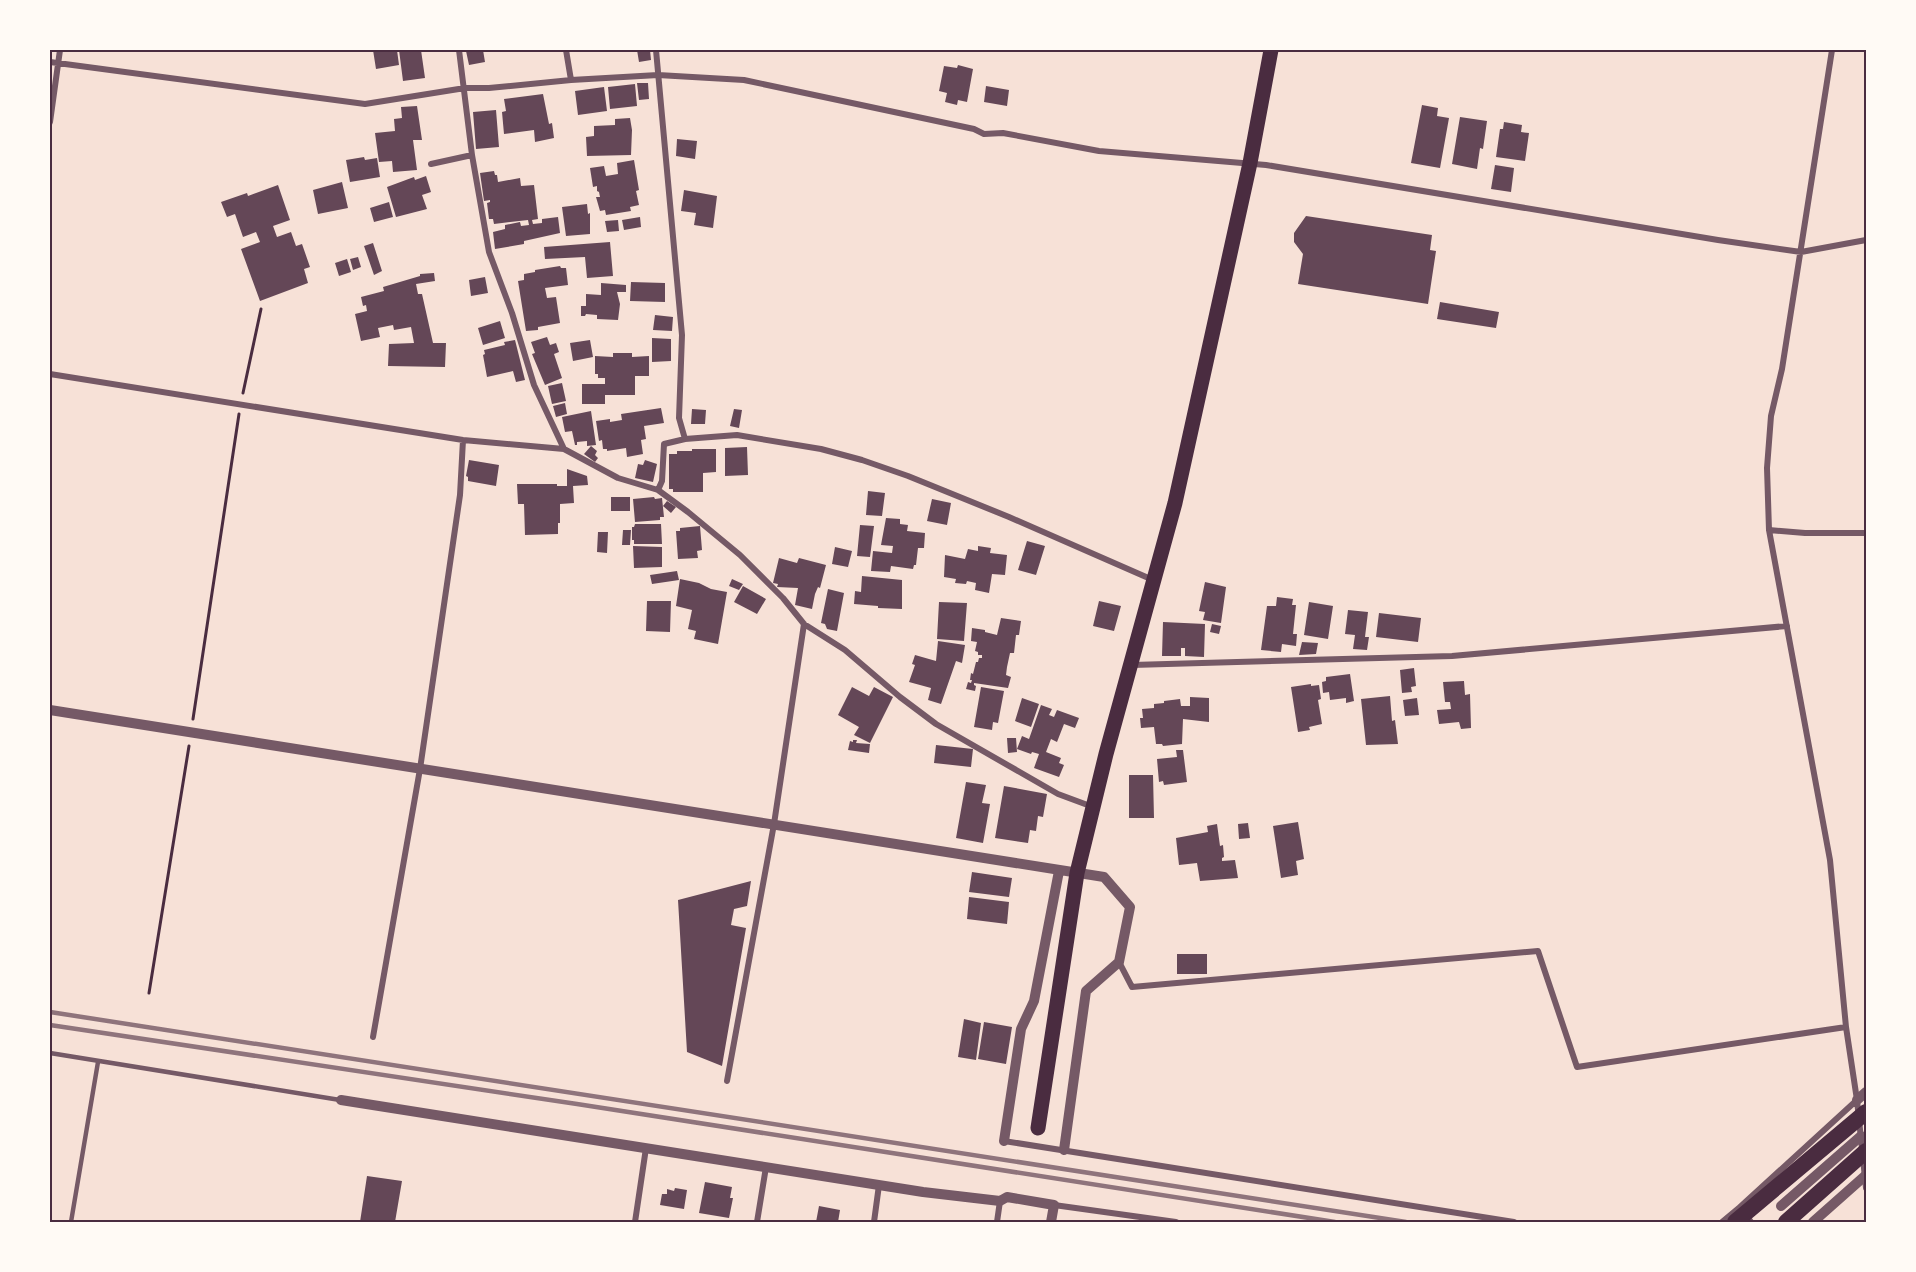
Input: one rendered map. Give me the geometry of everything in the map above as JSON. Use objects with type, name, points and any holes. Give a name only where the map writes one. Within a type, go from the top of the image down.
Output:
[{"type":"highway","points":[[1737,1215],[1862,1106]]},
{"type":"highway","points":[[1786,1222],[1864,1143]]},
{"type":"main road","points":[[1038,1128],[1077,873],[1130,665],[1178,491],[1250,163],[1271,50]]},
{"type":"street","points":[[50,122],[60,50]]},
{"type":"street","points":[[459,50],[472,155],[489,252],[512,313],[534,385],[564,449]]},
{"type":"street","points":[[566,50],[571,80]]},
{"type":"street","points":[[656,50],[682,335],[680,418],[685,439]]},
{"type":"street","points":[[1813,1222],[1866,1180],[1862,1106],[1846,1027],[1830,860],[1769,530],[1767,468],[1771,416],[1782,369],[1832,50]]},
{"type":"street","points":[[50,62],[365,104],[465,88],[489,88],[571,80],[658,75],[744,80],[974,129],[984,134],[1003,134],[1099,152],[1250,163],[1801,252],[1866,240]]},
{"type":"street","points":[[431,164],[472,155]]},
{"type":"street","points":[[50,374],[463,440],[564,449],[618,478],[658,490],[688,512],[740,555],[783,598],[804,624],[845,650],[936,724],[1058,794],[1093,807]]},
{"type":"street","points":[[658,490],[662,482],[664,444],[685,439],[737,435],[821,449],[908,476],[1153,580]]},
{"type":"street","points":[[373,1037],[420,769],[460,495],[460,452],[463,440]]},
{"type":"street","points":[[1769,530],[1805,533],[1866,533]]},
{"type":"street","points":[[727,1082],[774,824],[804,624]]},
{"type":"street","points":[[1130,665],[1452,656],[1787,626]]},
{"type":"street","points":[[50,710],[1104,877],[1130,907],[1119,962],[1086,992],[1064,1150]]},
{"type":"street","points":[[1059,871],[1034,1001],[1021,1029],[1004,1141],[1514,1222]]},
{"type":"street","points":[[1119,962],[1132,987],[1538,951],[1577,1067],[1846,1027]]},
{"type":"street","points":[[1862,1106],[1866,1092]]},
{"type":"street","points":[[341,1100],[879,1185],[1000,1201],[1007,1197],[1176,1222]]},
{"type":"street","points":[[1781,1206],[1864,1143]]},
{"type":"street","points":[[635,1222],[646,1148]]},
{"type":"street","points":[[757,1222],[766,1167]]},
{"type":"street","points":[[874,1222],[879,1185]]},
{"type":"street","points":[[997,1222],[1000,1201]]},
{"type":"street","points":[[1051,1222],[1054,1204]]},
{"type":"street","points":[[1722,1222],[1737,1215],[1751,1222]]},
{"type":"lane","points":[[50,1053],[341,1100]]},
{"type":"lane","points":[[71,1222],[98,1062]]},
{"type":"path","points":[[149,993],[240,405],[261,309]]},
{"type":"building","points":[[373,50],[397,50],[399,65],[376,69]]},
{"type":"building","points":[[399,50],[421,50],[425,78],[403,81]]},
{"type":"building","points":[[483,50],[485,62],[469,65],[466,51]]},
{"type":"building","points":[[637,50],[650,50],[651,60],[639,62]]},
{"type":"building","points":[[958,65],[973,69],[967,102],[958,100],[957,105],[945,102],[947,93],[939,91],[944,66],[957,68]]},
{"type":"building","points":[[637,83],[648,83],[649,99],[639,100]]},
{"type":"building","points":[[635,84],[637,106],[610,109],[608,87]]},
{"type":"building","points":[[986,86],[1009,90],[1007,106],[984,102]]},
{"type":"building","points":[[604,87],[607,111],[578,115],[575,91]]},
{"type":"building","points":[[543,94],[554,138],[535,142],[534,130],[504,134],[502,112],[506,111],[504,99]]},
{"type":"building","points":[[1422,105],[1438,108],[1437,116],[1449,118],[1440,168],[1411,163]]},
{"type":"building","points":[[417,106],[422,140],[413,140],[417,170],[393,172],[392,161],[379,162],[375,133],[395,131],[394,119],[402,118],[401,107]]},
{"type":"building","points":[[496,110],[499,147],[476,149],[473,112]]},
{"type":"building","points":[[1460,117],[1487,121],[1477,169],[1452,164]]},
{"type":"building","points":[[630,118],[631,155],[587,156],[586,137],[594,136],[594,126],[615,125],[615,119]]},
{"type":"building","points":[[1504,122],[1522,125],[1521,132],[1529,133],[1525,161],[1496,157],[1500,129],[1503,129]]},
{"type":"building","points":[[677,139],[697,141],[695,159],[676,156]]},
{"type":"building","points":[[364,157],[365,160],[377,158],[380,177],[350,182],[346,160]]},
{"type":"building","points":[[634,160],[639,205],[630,207],[631,211],[606,215],[605,210],[600,211],[596,197],[600,197],[599,192],[597,186],[593,187],[590,168],[604,166],[606,176],[618,174],[617,163]]},
{"type":"building","points":[[1495,165],[1514,168],[1511,192],[1491,189]]},
{"type":"building","points":[[494,171],[498,182],[520,178],[521,186],[534,185],[538,219],[532,220],[533,224],[542,223],[542,219],[558,217],[560,233],[524,241],[524,244],[495,249],[493,232],[505,229],[505,225],[520,222],[521,226],[529,225],[528,220],[494,224],[493,219],[489,219],[487,203],[490,200],[484,201],[480,173]]},
{"type":"building","points":[[426,176],[431,192],[422,195],[427,209],[396,217],[387,187],[414,177],[415,180]]},
{"type":"building","points":[[342,182],[348,208],[318,214],[313,190]]},
{"type":"building","points":[[278,185],[290,220],[273,226],[277,237],[291,232],[296,246],[302,244],[310,267],[304,269],[308,283],[260,301],[241,249],[260,242],[256,232],[243,237],[235,214],[227,217],[221,202],[247,193],[248,196]]},
{"type":"building","points":[[684,190],[717,196],[713,228],[694,225],[696,213],[681,211]]},
{"type":"building","points":[[389,202],[393,217],[374,222],[370,208]]},
{"type":"building","points":[[587,204],[588,214],[590,213],[590,234],[566,236],[562,207]]},
{"type":"building","points":[[1306,216],[1432,235],[1430,250],[1436,251],[1428,304],[1298,284],[1303,254],[1294,242],[1294,233]]},
{"type":"building","points":[[640,217],[641,227],[624,230],[622,220]]},
{"type":"building","points":[[618,220],[619,231],[607,232],[605,221]]},
{"type":"building","points":[[610,242],[613,276],[587,278],[585,257],[545,259],[544,247]]},
{"type":"building","points":[[373,243],[382,271],[374,275],[364,246]]},
{"type":"building","points":[[358,257],[361,267],[353,270],[350,259]]},
{"type":"building","points":[[347,259],[351,272],[339,276],[335,263]]},
{"type":"building","points":[[560,266],[566,268],[568,285],[545,288],[547,298],[556,297],[560,323],[526,331],[518,281],[524,280],[524,274],[535,272],[535,270]]},
{"type":"building","points":[[434,273],[435,281],[416,284],[418,294],[422,294],[433,343],[446,343],[445,367],[388,366],[389,344],[414,343],[411,327],[394,330],[393,325],[378,328],[380,337],[361,341],[355,314],[367,311],[361,297],[384,291],[383,287],[420,276],[420,274]]},
{"type":"building","points":[[485,277],[488,293],[471,296],[469,280]]},
{"type":"building","points":[[631,282],[665,283],[665,302],[630,301]]},
{"type":"building","points":[[601,283],[626,285],[626,292],[617,292],[620,304],[618,320],[597,319],[597,315],[581,316],[581,306],[586,306],[586,294],[601,295]]},
{"type":"building","points":[[1440,302],[1499,312],[1496,328],[1437,319]]},
{"type":"building","points":[[655,315],[673,317],[672,331],[653,330]]},
{"type":"building","points":[[500,321],[505,338],[483,345],[478,328]]},
{"type":"building","points":[[547,337],[550,345],[556,343],[559,352],[554,354],[562,378],[545,385],[532,354],[535,353],[531,342]]},
{"type":"building","points":[[652,338],[671,339],[671,361],[652,362]]},
{"type":"building","points":[[515,340],[525,380],[516,382],[513,371],[487,377],[484,350]]},
{"type":"building","points":[[590,340],[593,357],[573,361],[570,343]]},
{"type":"building","points":[[613,353],[632,353],[632,357],[649,356],[649,376],[635,376],[635,395],[605,395],[605,404],[582,404],[582,384],[605,384],[605,378],[598,378],[598,374],[595,374],[595,356],[613,357]]},
{"type":"building","points":[[562,383],[566,401],[552,404],[548,386]]},
{"type":"building","points":[[565,403],[567,414],[556,417],[553,406]]},
{"type":"building","points":[[661,408],[664,423],[644,426],[646,439],[641,440],[643,454],[627,457],[626,448],[607,451],[603,449],[602,440],[599,441],[596,421],[622,420],[621,414]]},
{"type":"building","points":[[692,409],[706,410],[705,424],[691,424]]},
{"type":"building","points":[[734,409],[742,410],[739,428],[730,426]]},
{"type":"building","points":[[591,411],[596,445],[587,446],[587,441],[577,442],[575,445],[572,431],[565,432],[562,417]]},
{"type":"building","points":[[591,446],[597,451],[595,455],[598,458],[595,462],[584,454]]},
{"type":"building","points":[[747,447],[748,475],[725,476],[725,448]]},
{"type":"building","points":[[692,449],[716,449],[716,472],[703,473],[703,492],[673,492],[673,489],[669,489],[669,454],[677,454],[677,451],[692,451]]},
{"type":"building","points":[[469,460],[499,465],[496,486],[468,481],[466,476]]},
{"type":"building","points":[[645,460],[657,464],[653,482],[635,478],[638,464],[643,465]]},
{"type":"building","points":[[567,469],[587,476],[588,485],[573,486],[574,503],[560,504],[558,534],[525,535],[524,504],[518,504],[517,484],[567,486]]},
{"type":"building","points":[[868,491],[885,493],[882,516],[866,515]]},
{"type":"building","points":[[611,497],[630,497],[630,511],[611,511]]},
{"type":"building","points":[[654,497],[655,499],[662,498],[664,517],[660,517],[660,520],[635,522],[633,499]]},
{"type":"building","points":[[932,499],[951,503],[947,525],[927,521]]},
{"type":"building","points":[[667,501],[676,507],[671,513],[663,506]]},
{"type":"building","points":[[886,518],[900,519],[900,524],[908,525],[907,531],[925,533],[924,548],[918,548],[916,565],[913,569],[891,566],[890,572],[871,571],[873,551],[892,553],[893,546],[881,545]]},
{"type":"building","points":[[635,524],[661,524],[662,544],[634,544],[632,527]]},
{"type":"building","points":[[860,525],[874,526],[870,557],[857,556]]},
{"type":"building","points":[[700,526],[702,550],[697,551],[698,558],[678,559],[676,531],[680,531],[680,528]]},
{"type":"building","points":[[623,530],[631,530],[630,545],[622,545]]},
{"type":"building","points":[[598,532],[608,532],[607,553],[597,552]]},
{"type":"building","points":[[1027,541],[1045,546],[1036,575],[1018,570]]},
{"type":"building","points":[[633,546],[662,547],[662,567],[634,568]]},
{"type":"building","points":[[978,546],[991,548],[990,553],[1007,555],[1005,575],[992,574],[989,593],[975,590],[976,583],[967,581],[966,584],[955,583],[956,579],[944,577],[945,555],[965,559],[968,549],[978,551]]},
{"type":"building","points":[[835,547],[852,551],[848,567],[832,564]]},
{"type":"building","points":[[779,558],[797,563],[799,558],[826,565],[812,609],[795,605],[798,588],[777,587],[778,584],[773,583]]},
{"type":"building","points":[[677,571],[679,580],[652,584],[650,575]]},
{"type":"building","points":[[862,576],[902,580],[902,609],[854,604],[855,591],[861,592]]},
{"type":"building","points":[[680,579],[727,592],[718,644],[694,639],[696,631],[688,629],[692,610],[676,606]]},
{"type":"building","points":[[732,579],[743,584],[739,590],[729,586]]},
{"type":"building","points":[[1205,582],[1226,587],[1221,623],[1203,620],[1205,612],[1199,611]]},
{"type":"building","points":[[743,586],[766,599],[757,614],[734,602]]},
{"type":"building","points":[[828,589],[844,593],[837,631],[827,629],[825,624],[821,623]]},
{"type":"building","points":[[1277,597],[1293,599],[1292,605],[1296,605],[1293,634],[1297,634],[1296,646],[1282,644],[1281,652],[1261,650],[1267,606],[1276,606]]},
{"type":"building","points":[[647,601],[671,601],[670,632],[646,631]]},
{"type":"building","points":[[1099,601],[1121,606],[1114,631],[1093,626]]},
{"type":"building","points":[[939,602],[967,603],[964,641],[937,639]]},
{"type":"building","points":[[1309,602],[1333,606],[1328,639],[1304,635]]},
{"type":"building","points":[[1348,610],[1368,612],[1365,637],[1369,637],[1367,650],[1353,649],[1355,635],[1345,634]]},
{"type":"building","points":[[1379,613],[1421,618],[1418,642],[1376,637]]},
{"type":"building","points":[[1001,618],[1021,621],[1019,635],[1016,635],[1014,653],[1010,653],[1007,667],[1006,675],[1011,677],[1008,688],[974,683],[975,691],[966,689],[968,682],[971,683],[971,673],[973,674],[976,662],[982,658],[982,655],[978,655],[975,651],[977,642],[971,641],[972,628],[997,635]]},
{"type":"building","points":[[1163,622],[1205,624],[1204,657],[1185,656],[1185,648],[1181,648],[1181,656],[1162,656]]},
{"type":"building","points":[[1212,624],[1221,626],[1219,634],[1210,632]]},
{"type":"building","points":[[938,641],[965,645],[962,663],[956,661],[941,704],[928,700],[931,688],[909,682],[915,665],[912,664],[915,655],[936,661]]},
{"type":"building","points":[[1302,642],[1318,643],[1316,654],[1299,655]]},
{"type":"building","points":[[1414,668],[1416,686],[1411,687],[1412,692],[1402,693],[1400,670]]},
{"type":"building","points":[[1350,674],[1354,701],[1346,703],[1346,698],[1330,700],[1329,692],[1323,693],[1322,682],[1326,681],[1326,677]]},
{"type":"building","points":[[1464,681],[1465,695],[1470,694],[1471,728],[1461,729],[1459,722],[1439,724],[1437,710],[1451,709],[1450,702],[1445,702],[1443,682]]},
{"type":"building","points":[[1311,684],[1311,686],[1319,685],[1321,699],[1318,700],[1322,724],[1309,727],[1310,730],[1298,732],[1291,687]]},
{"type":"building","points":[[852,687],[869,696],[874,687],[893,697],[870,743],[854,735],[859,727],[838,715]]},
{"type":"building","points":[[981,687],[1004,691],[998,723],[993,722],[992,730],[974,727]]},
{"type":"building","points":[[1390,696],[1392,721],[1395,720],[1398,744],[1366,745],[1361,699]]},
{"type":"building","points":[[1190,697],[1209,698],[1209,722],[1183,719],[1182,744],[1163,746],[1156,744],[1154,727],[1141,728],[1142,709],[1154,708],[1154,704],[1164,703],[1164,701],[1180,699],[1181,706],[1190,706]]},
{"type":"building","points":[[1022,698],[1039,704],[1031,727],[1015,721]]},
{"type":"building","points":[[1417,698],[1419,715],[1405,716],[1403,700]]},
{"type":"building","points":[[1041,705],[1052,709],[1049,715],[1054,717],[1057,710],[1079,718],[1075,728],[1064,724],[1057,742],[1051,739],[1046,752],[1061,758],[1059,763],[1064,765],[1059,777],[1034,768],[1039,754],[1017,749],[1022,736],[1029,739]]},
{"type":"building","points":[[1007,738],[1016,738],[1017,752],[1008,753]]},
{"type":"building","points":[[857,740],[856,743],[870,744],[869,753],[848,750],[850,741],[853,742]]},
{"type":"building","points":[[936,745],[973,749],[971,767],[934,763]]},
{"type":"building","points":[[1176,750],[1183,750],[1187,782],[1164,785],[1163,781],[1159,782],[1157,759],[1177,757]]},
{"type":"building","points":[[1129,775],[1153,775],[1154,818],[1129,818]]},
{"type":"building","points":[[966,782],[986,785],[982,803],[990,804],[983,843],[956,838]]},
{"type":"building","points":[[1004,786],[1047,794],[1043,817],[1038,816],[1036,831],[1030,830],[1028,843],[995,838]]},
{"type":"building","points":[[1298,822],[1304,859],[1296,861],[1298,875],[1281,878],[1273,826]]},
{"type":"building","points":[[1248,823],[1250,838],[1239,839],[1238,824]]},
{"type":"building","points":[[1217,824],[1220,846],[1223,845],[1222,861],[1235,860],[1238,878],[1200,881],[1197,863],[1179,865],[1176,838],[1208,832],[1207,826]]},
{"type":"building","points":[[972,872],[1012,878],[1009,897],[969,892]]},
{"type":"building","points":[[751,881],[747,906],[734,909],[731,925],[746,928],[722,1066],[687,1052],[678,900]]},
{"type":"building","points":[[969,897],[1009,902],[1007,924],[967,919]]},
{"type":"building","points":[[1177,954],[1207,954],[1207,974],[1177,974]]},
{"type":"building","points":[[964,1019],[981,1023],[976,1060],[958,1057]]},
{"type":"building","points":[[984,1022],[1012,1027],[1006,1064],[978,1059]]},
{"type":"building","points":[[367,1176],[402,1181],[395,1222],[360,1222]]},
{"type":"building","points":[[705,1182],[732,1187],[730,1198],[733,1198],[729,1218],[699,1213]]},
{"type":"building","points":[[675,1188],[687,1190],[684,1209],[660,1205],[662,1194],[667,1194],[667,1189],[674,1191]]},
{"type":"building","points":[[819,1206],[840,1210],[838,1222],[816,1222]]},
{"type":"railway","points":[[50,1012],[1406,1222]]},
{"type":"railway","points":[[50,1025],[1335,1222]]}]
